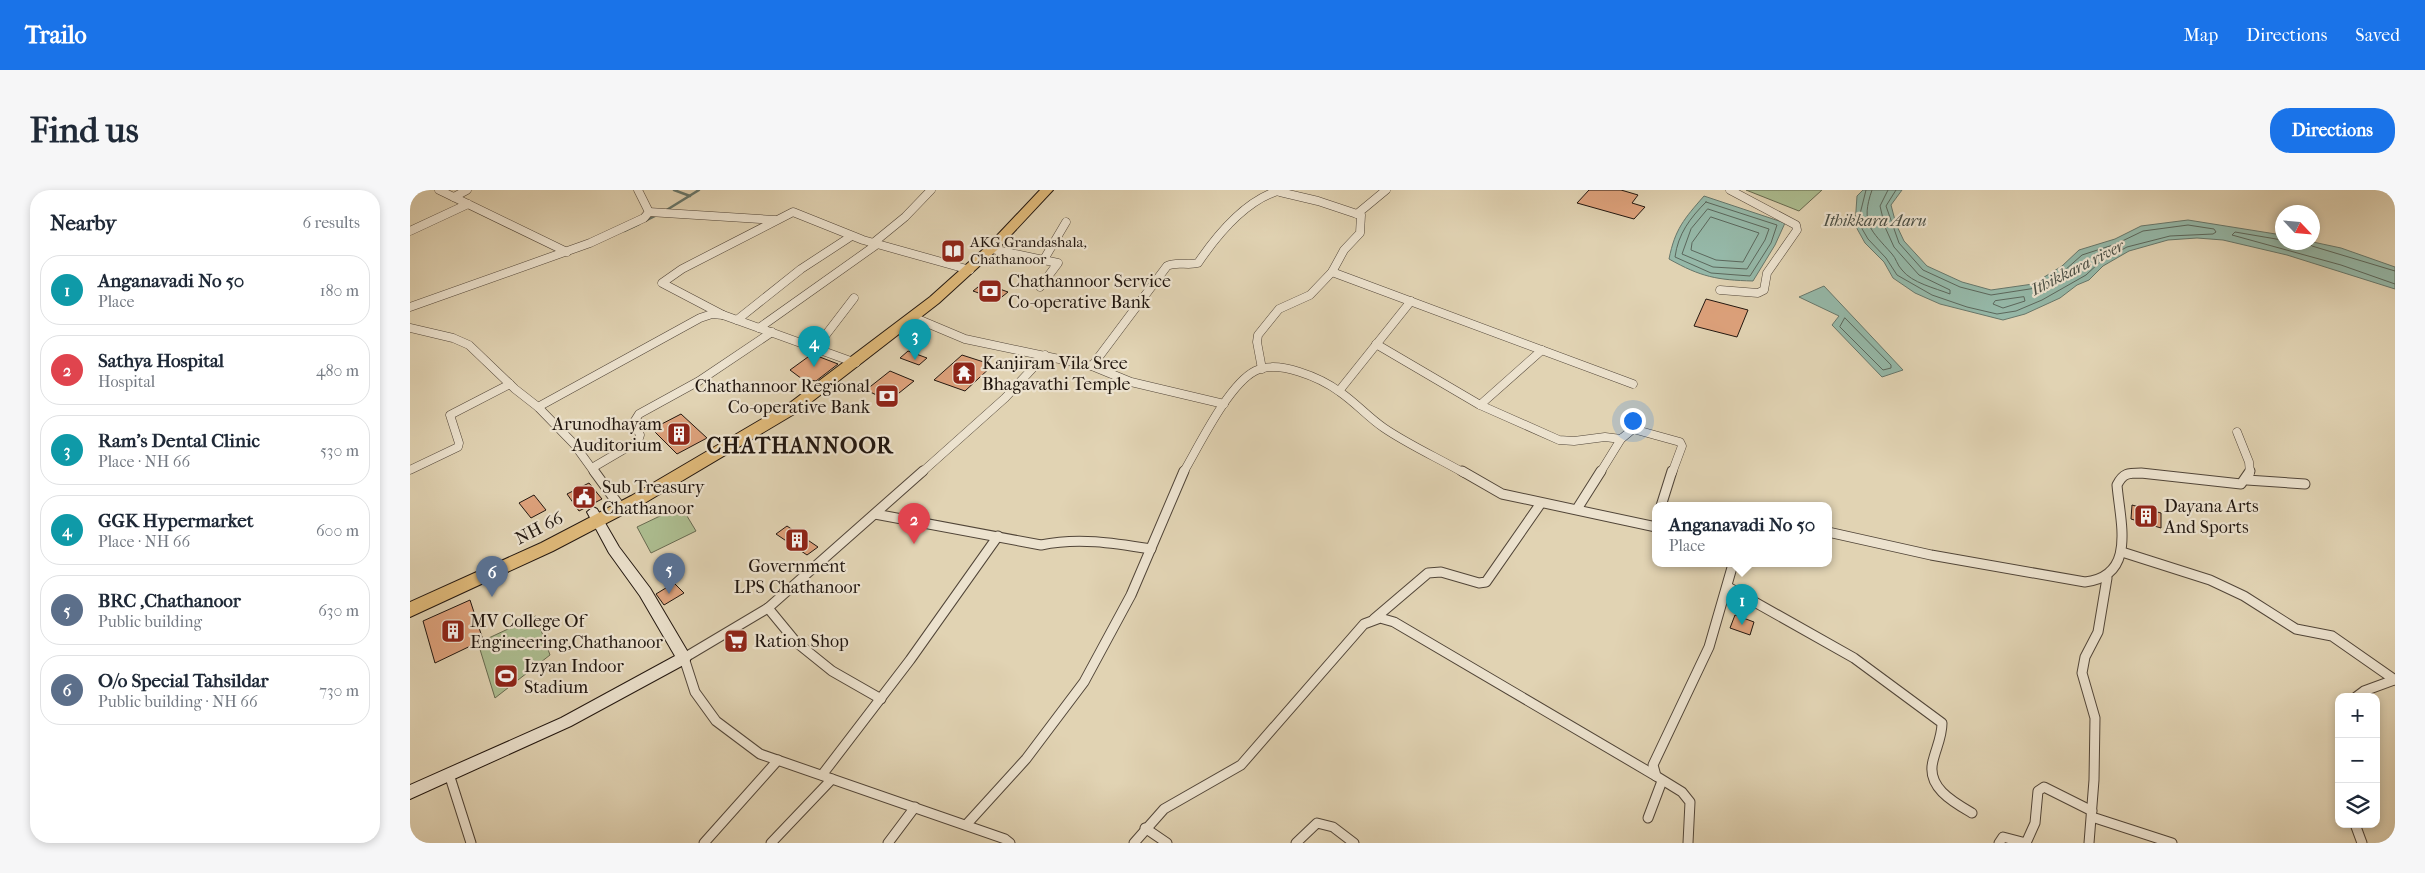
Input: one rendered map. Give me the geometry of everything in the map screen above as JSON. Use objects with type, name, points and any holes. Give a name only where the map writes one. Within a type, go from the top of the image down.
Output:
[{"type":"highway","name":"NH 66","points":[[410,610],[547,547],[596,516],[796,406],[808,395],[856,363],[915,318],[992,249],[1047,190]]},
{"type":"highway","name":"NH 66","points":[[410,602],[596,516]]},
{"type":"street","points":[[439,190],[567,252]]},
{"type":"street","points":[[454,197],[467,190]]},
{"type":"street","points":[[638,190],[649,212]]},
{"type":"street","points":[[759,328],[874,244],[905,217],[931,190]]},
{"type":"street","points":[[1357,214],[1386,190]]},
{"type":"street","points":[[1720,290],[1758,293],[1764,290],[1767,273],[1797,230],[1796,225],[1730,190]]},
{"type":"street","points":[[1092,366],[1166,266],[1172,263],[1192,265],[1198,263],[1213,241],[1234,219],[1270,193],[1281,191],[1361,215],[1360,233],[1344,250],[1332,272],[1310,295],[1284,305],[1274,314],[1258,335],[1257,342],[1262,368]]},
{"type":"street","points":[[410,231],[468,204]]},
{"type":"street","points":[[649,212],[776,220]]},
{"type":"street","points":[[410,308],[567,252],[626,227],[647,216],[649,212]]},
{"type":"street","points":[[856,363],[723,315],[662,283],[682,268],[730,246],[776,220],[796,212],[850,237],[970,270]]},
{"type":"street","points":[[1043,261],[1066,222]]},
{"type":"street","points":[[737,320],[801,269],[850,237]]},
{"type":"street","points":[[992,249],[1059,265],[1040,287]]},
{"type":"street","points":[[1332,272],[1632,384]]},
{"type":"street","points":[[815,349],[854,298]]},
{"type":"street","points":[[1338,391],[1411,301]]},
{"type":"street","points":[[538,407],[700,318],[712,314],[723,315]]},
{"type":"street","points":[[915,318],[965,339],[1092,366],[1131,382],[1224,404]]},
{"type":"street","points":[[410,328],[453,338],[466,344],[538,407],[574,444],[618,504]]},
{"type":"street","points":[[592,468],[638,441],[640,435],[634,422],[639,414],[699,381],[772,332]]},
{"type":"street","points":[[1376,344],[1480,405],[1565,441],[1606,436],[1621,439]]},
{"type":"street","points":[[1480,405],[1542,350]]},
{"type":"street","points":[[410,792],[566,722],[684,658],[768,608],[876,514],[1004,398],[1045,355]]},
{"type":"street","points":[[966,825],[1026,759],[1084,682],[1131,595],[1178,482],[1224,404],[1243,380],[1262,368],[1280,367],[1295,369],[1338,391],[1384,428],[1502,494],[1652,524]]},
{"type":"street","points":[[410,470],[458,447],[459,443],[450,415],[510,384]]},
{"type":"street","points":[[1577,509],[1621,439],[1627,432],[1633,430],[1682,444],[1662,502]]},
{"type":"street","points":[[2089,843],[2092,814],[2095,718],[2082,673],[2085,656],[2098,632],[2104,612],[2107,578],[2120,561],[2122,552],[2117,485],[2120,477],[2127,473],[2141,473],[2234,485],[2242,484],[2250,473],[2249,462],[2237,432]]},
{"type":"street","points":[[2246,480],[2305,484]]},
{"type":"street","points":[[1134,843],[1145,828],[1169,805],[1232,773],[1241,765],[1364,624],[1374,619],[1428,573],[1441,572],[1479,583],[1486,582],[1541,503]]},
{"type":"street","points":[[876,514],[1041,545],[1064,540],[1112,542],[1151,549]]},
{"type":"street","points":[[596,516],[614,550],[645,592],[684,658],[695,692],[716,721],[760,754],[966,825],[1010,843]]},
{"type":"street","points":[[1832,533],[1931,555],[2075,580],[2098,581],[2107,578]]},
{"type":"street","points":[[771,843],[827,777],[998,536]]},
{"type":"street","points":[[2122,552],[2210,580],[2244,596],[2296,629],[2332,636],[2394,680]]},
{"type":"street","points":[[1648,818],[1659,778],[1653,769],[1654,761],[1709,647],[1732,567]]},
{"type":"street","points":[[1728,587],[1854,658],[1942,723],[1939,748],[1930,768],[1931,777],[1939,788],[1972,813]]},
{"type":"street","points":[[768,608],[796,642],[832,671],[881,699]]},
{"type":"street","points":[[1374,619],[1383,618],[1394,622],[1682,792],[1690,802],[1688,843]]},
{"type":"street","points":[[2365,693],[2394,680]]},
{"type":"street","points":[[704,843],[778,760]]},
{"type":"street","points":[[449,774],[471,843]]},
{"type":"street","points":[[1999,843],[2003,837],[2026,843],[2035,823],[2038,790],[2044,787],[2092,814],[2172,843]]},
{"type":"street","points":[[888,843],[914,807]]},
{"type":"street","points":[[1296,843],[1317,823],[1333,827],[1354,843]]},
{"type":"street","points":[[1145,828],[1167,843]]},
{"type":"street","points":[[2356,828],[2362,843]]},
{"type":"shaded area","points":[[1746,190],[1822,190],[1799,211]]},
{"type":"shaded area","points":[[681,506],[696,531],[651,553],[637,527]]},
{"type":"shaded area","name":"Izyan Indoor Stadium","points":[[536,616],[550,655],[495,698],[478,643]]},
{"type":"water","name":"Ithikkara Aaru","points":[[1863,190],[1902,190],[1891,205],[1896,224],[1904,241],[1927,266],[1962,282],[1991,290],[2033,284],[2062,266],[2079,250],[2115,239],[2141,226],[2188,220],[2275,234],[2275,250],[2320,250],[2320,244],[2341,248],[2395,267],[2395,289],[2287,255],[2223,240],[2197,238],[2168,240],[2129,251],[2103,266],[2089,280],[2077,285],[2060,298],[2025,314],[2003,320],[1940,304],[1915,293],[1893,278],[1884,262],[1865,243],[1855,225],[1857,196]]},
{"type":"water","points":[[1704,196],[1785,223],[1775,245],[1753,281],[1729,280],[1700,274],[1669,259],[1677,232]]},
{"type":"water","points":[[1824,286],[1903,370],[1882,377],[1832,325],[1839,316],[1799,297]]},
{"type":"building","points":[[1589,190],[1621,190],[1638,195],[1632,203],[1645,207],[1634,219],[1577,203]]},
{"type":"building","name":"Chathannoor Service Co-operative Bank","points":[[983,283],[1008,292],[998,300],[973,291]]},
{"type":"building","points":[[1706,299],[1748,310],[1737,337],[1694,326]]},
{"type":"building","points":[[908,351],[927,358],[919,365],[900,358]]},
{"type":"building","points":[[812,354],[838,364],[816,381],[802,379],[790,370]]},
{"type":"building","name":"Kanjiram Vila Sree Bhagavathi Temple","points":[[962,355],[993,365],[965,391],[934,380]]},
{"type":"building","points":[[890,371],[914,381],[889,401],[866,390]]},
{"type":"building","name":"Arunodhayam Auditorium","points":[[681,414],[707,438],[677,454],[652,429]]},
{"type":"building","name":"Sub Treasury Chathanoor","points":[[589,483],[602,499],[579,511],[567,494]]},
{"type":"building","points":[[534,495],[546,510],[531,518],[519,503]]},
{"type":"building","name":"Dayana Arts And Sports","points":[[2132,505],[2161,513],[2161,528],[2131,519]]},
{"type":"building","name":"Government LPS Chathanoor","points":[[787,526],[818,547],[807,555],[776,534]]},
{"type":"building","points":[[674,583],[684,593],[664,605],[656,594]]},
{"type":"building","name":"MV College Of Engineering,Chathanoor","points":[[470,600],[483,640],[435,663],[423,621]]},
{"type":"building","points":[[1735,615],[1754,622],[1750,635],[1730,628]]},
{"type":"waterway","points":[[674,190],[690,196]]},
{"type":"waterway","points":[[690,196],[699,190]]},
{"type":"waterway","points":[[665,211],[690,196]]},
{"type":"waterway","points":[[645,221],[657,215]]},
{"type":"waterway","points":[[624,231],[639,224]]},
{"type":"place","name":"AKG Grandashala, Chathanoor","points":[[953,251]]},
{"type":"place","name":"Chathannoor Service Co-operative Bank","points":[[990,291]]},
{"type":"place","name":"Ram's Dental Clinic","points":[[915,360]]},
{"type":"place","name":"GGK Hypermarket","points":[[814,367]]},
{"type":"place","name":"Kanjiram Vila Sree Bhagavathi Temple","points":[[964,373]]},
{"type":"place","name":"Chathannoor Regional Co-operative Bank","points":[[887,396]]},
{"type":"place","name":"Arunodhayam Auditorium","points":[[679,434]]},
{"type":"place","name":"Sub Treasury Chathanoor","points":[[584,497]]},
{"type":"place","name":"Dayana Arts And Sports","points":[[2146,516]]},
{"type":"place","name":"Government LPS Chathanoor","points":[[797,540]]},
{"type":"place","name":"Sathya Hospital","points":[[914,544]]},
{"type":"place","name":"BRC ,Chathanoor","points":[[669,594]]},
{"type":"place","name":"O/o Special Tahsildar","points":[[492,597]]},
{"type":"place","name":"Anganavadi No 50","points":[[1742,625]]},
{"type":"place","name":"MV College Of Engineering,Chathanoor","points":[[453,631]]},
{"type":"place","name":"Ration Shop","points":[[736,641]]},
{"type":"place","name":"Izyan Indoor Stadium","points":[[506,676]]},
{"type":"district","name":"CHATHANNOOR","points":[[800,445]]},
{"type":"water label","name":"Ithikkara river","points":[[2077,267]]}]
